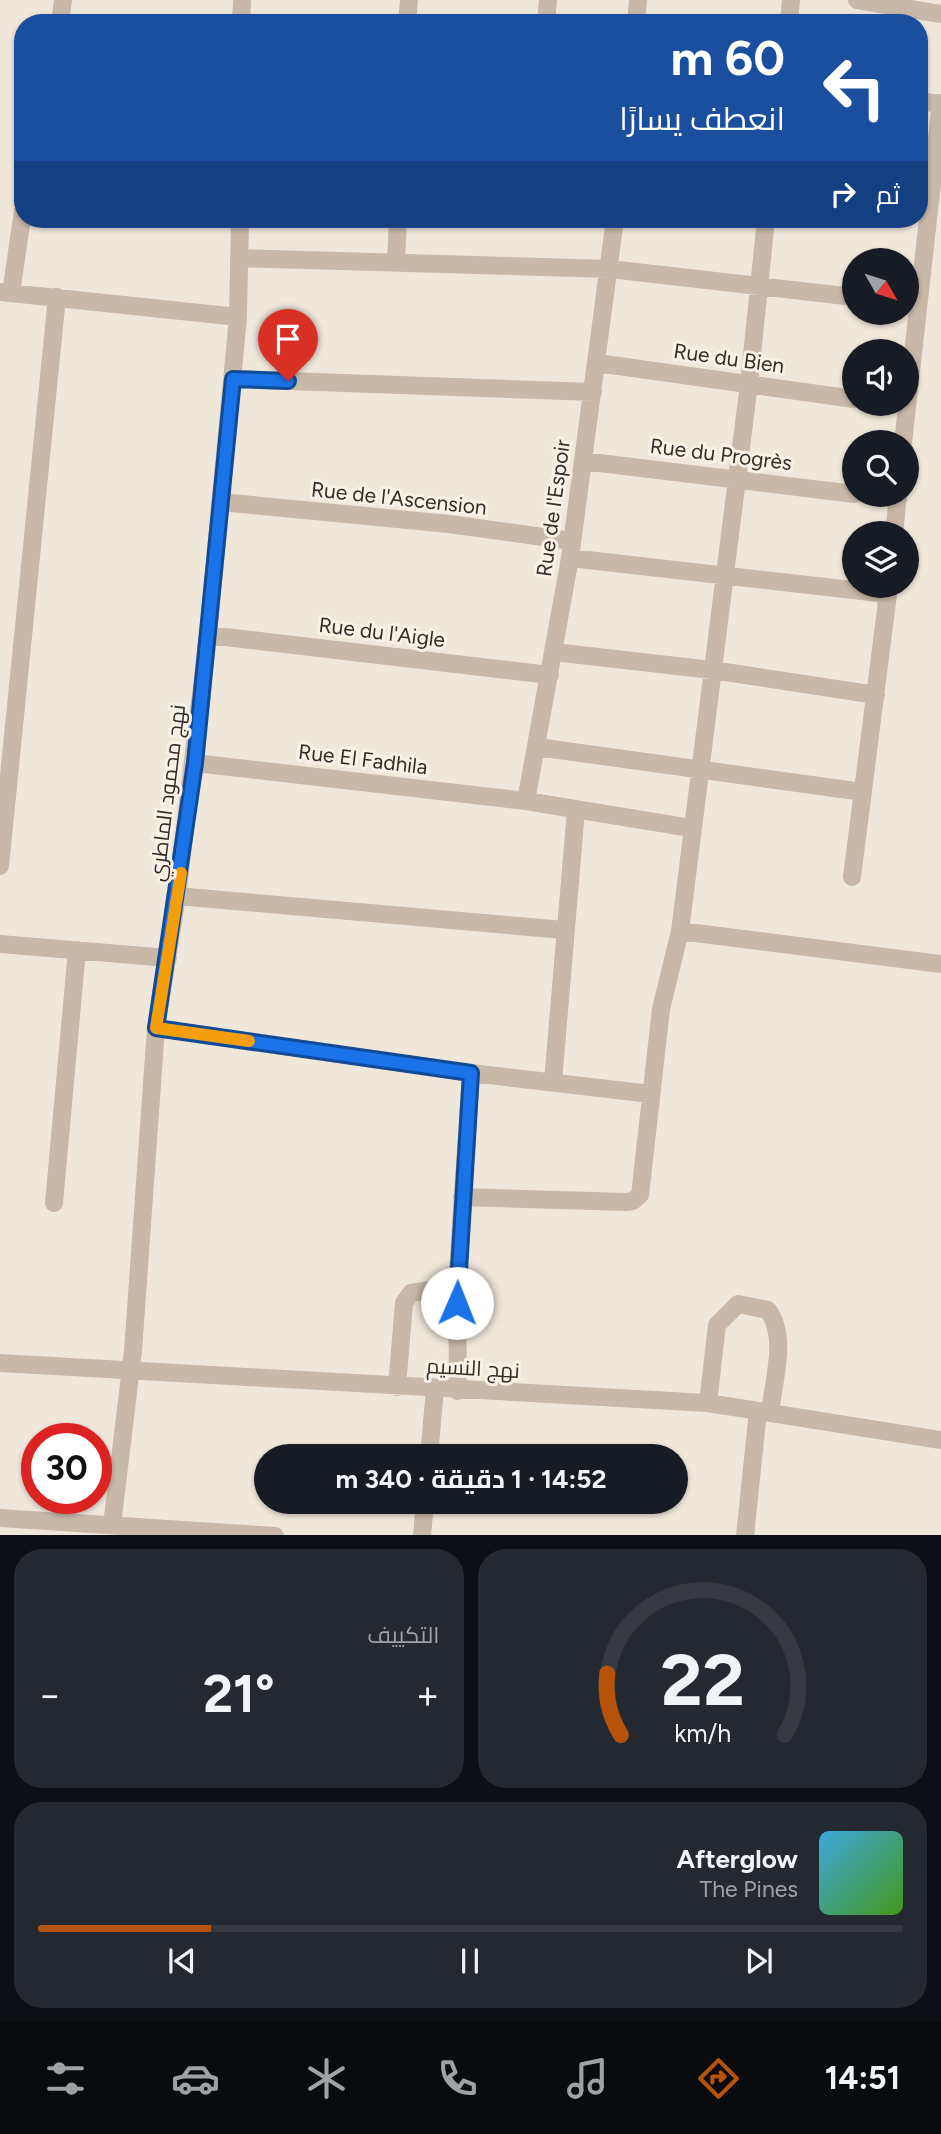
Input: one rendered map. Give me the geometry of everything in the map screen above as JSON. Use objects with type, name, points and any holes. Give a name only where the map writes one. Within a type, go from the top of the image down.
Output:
[{"type":"street","points":[[857,0],[941,14]]},
{"type":"street","points":[[928,180],[941,104]]},
{"type":"street","points":[[19,228],[5,293],[238,317]]},
{"type":"street","name":"نهج محمود الماطري","points":[[111,1525],[130,1372],[156,1028],[195,763],[208,635],[238,317],[240,228]]},
{"type":"street","points":[[396,261],[398,228]]},
{"type":"street","name":"Rue de l'Espoir","points":[[526,801],[571,549],[614,228]]},
{"type":"street","points":[[462,1197],[633,1201],[640,1195],[660,1009],[680,931],[749,384],[765,228]]},
{"type":"street","points":[[919,248],[921,228]]},
{"type":"street","points":[[239,258],[610,269],[842,296]]},
{"type":"street","points":[[0,866],[57,297]]},
{"type":"street","name":"Rue du Bien","points":[[597,363],[842,397]]},
{"type":"street","points":[[233,379],[593,392]]},
{"type":"street","name":"Rue du Progrès","points":[[583,460],[842,492]]},
{"type":"street","name":"Rue de l'Ascension","points":[[221,502],[449,524],[723,578],[842,587]]},
{"type":"street","points":[[852,877],[887,598]]},
{"type":"street","name":"Rue du l'Aigle","points":[[208,635],[550,675]]},
{"type":"street","points":[[554,652],[712,670],[876,695]]},
{"type":"street","points":[[537,747],[863,792]]},
{"type":"street","name":"Rue El Fadhila","points":[[195,763],[526,801],[691,828]]},
{"type":"street","points":[[553,1082],[563,930],[576,810]]},
{"type":"street","points":[[177,896],[563,930]]},
{"type":"street","points":[[680,931],[941,964]]},
{"type":"street","points":[[0,944],[168,958]]},
{"type":"street","points":[[54,1203],[77,950]]},
{"type":"street","points":[[156,1028],[471,1073],[651,1094]]},
{"type":"street","points":[[458,1391],[457,1286],[471,1073]]},
{"type":"street","points":[[397,1387],[404,1303],[411,1293],[457,1286]]},
{"type":"street","points":[[708,1403],[718,1325],[738,1304],[768,1310],[775,1320],[778,1338],[745,1535]]},
{"type":"street","name":"نهج النسيم","points":[[0,1363],[458,1391],[708,1403],[941,1440]]},
{"type":"street","points":[[430,1444],[435,1389]]},
{"type":"street","points":[[422,1535],[424,1514]]},
{"type":"street","points":[[0,1518],[275,1535]]},
{"type":"slow traffic","points":[[181,873],[156,1028],[249,1041]]},
{"type":"route","points":[[288,381],[233,379],[195,763],[156,1028],[471,1073],[457,1303]]}]
